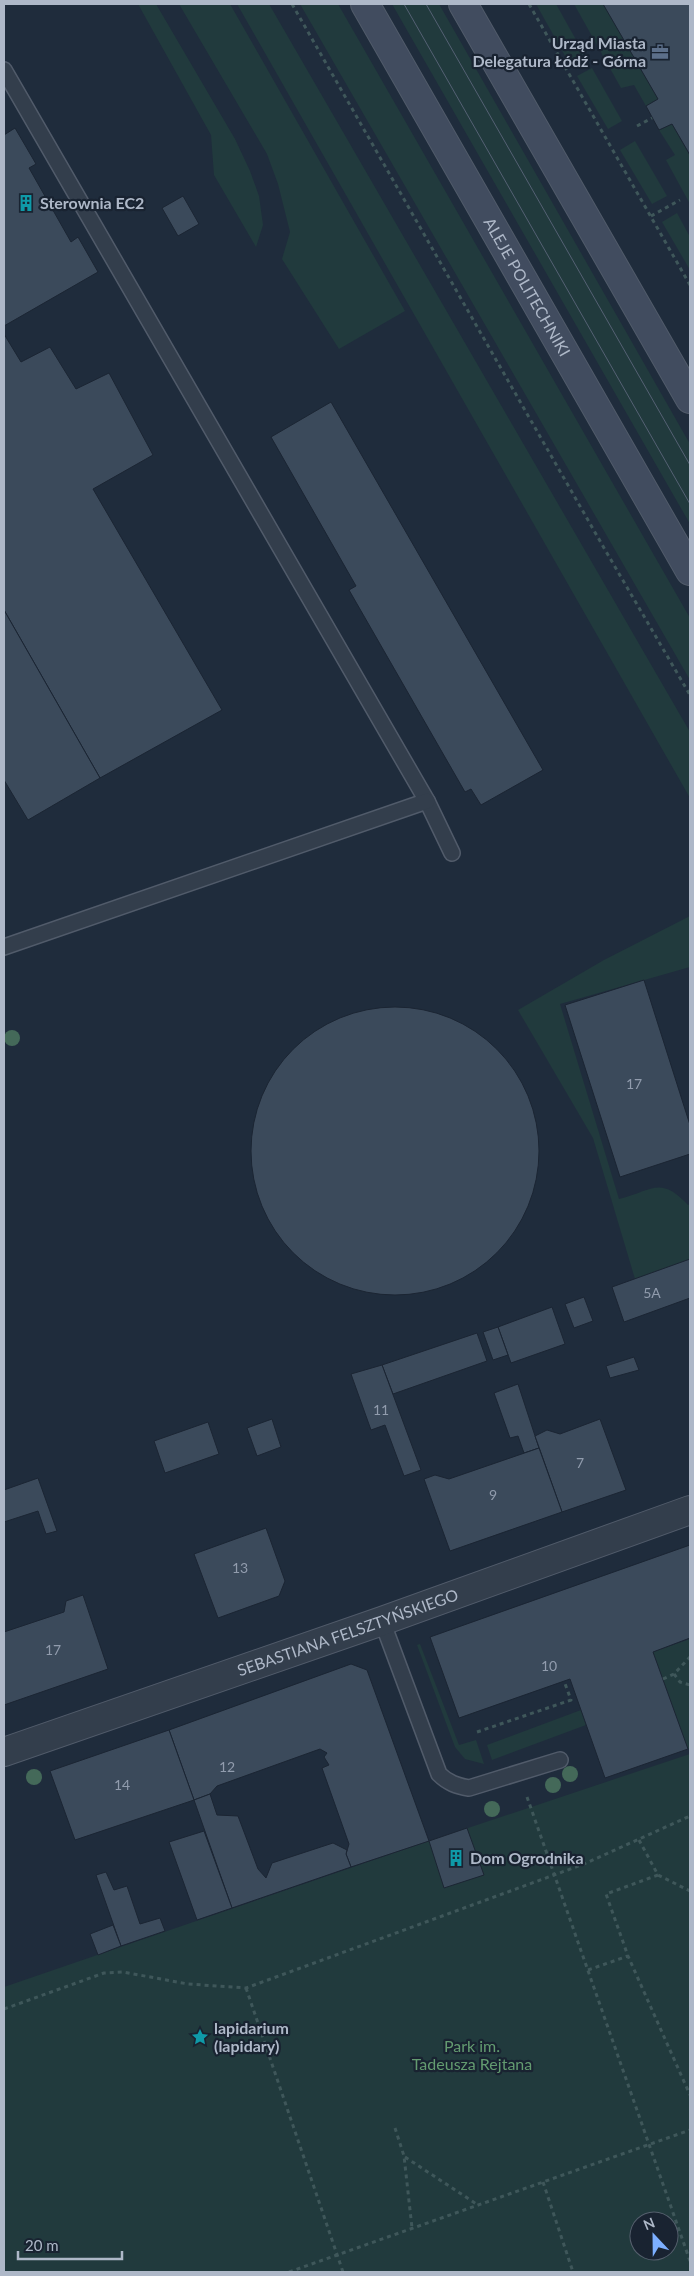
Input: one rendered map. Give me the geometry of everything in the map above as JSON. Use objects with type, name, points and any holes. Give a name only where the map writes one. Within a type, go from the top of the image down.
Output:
[{"type":"main road","name":"ALEJE POLITECHNIKI","points":[[365,4],[690,571]]},
{"type":"main road","points":[[463,4],[690,399]]},
{"type":"street","name":"SEBASTIANA FELSZTYŃSKIEGO","points":[[4,1752],[382,1621],[690,1510]]},
{"type":"lane","points":[[4,70],[428,801],[452,853]]},
{"type":"lane","points":[[4,946],[428,801]]},
{"type":"lane","points":[[382,1621],[439,1774],[444,1779],[459,1787],[469,1788],[560,1760]]},
{"type":"path","points":[[292,4],[690,695]]},
{"type":"path","points":[[529,4],[690,285]]},
{"type":"path","points":[[637,126],[652,118]]},
{"type":"path","points":[[651,216],[680,200]]},
{"type":"path","points":[[663,1679],[674,1674],[690,1657]]},
{"type":"path","points":[[674,1674],[680,1682],[690,1685]]},
{"type":"path","points":[[477,1732],[571,1700],[564,1681]]},
{"type":"path","points":[[526,1793],[690,2261]]},
{"type":"path","points":[[4,2009],[104,1973],[124,1972],[188,1984],[246,1988],[554,1876],[690,1816]]},
{"type":"path","points":[[639,1840],[658,1875],[690,1891]]},
{"type":"path","points":[[658,1875],[606,1894],[628,1956],[690,2095]]},
{"type":"path","points":[[588,1970],[628,1956]]},
{"type":"path","points":[[246,1988],[343,2272]]},
{"type":"path","points":[[395,2128],[404,2156],[412,2228]]},
{"type":"path","points":[[289,2272],[690,2130]]},
{"type":"path","points":[[404,2156],[478,2205]]},
{"type":"path","points":[[543,2182],[573,2272]]},
{"type":"green space","points":[[138,4],[156,4],[235,139],[259,196],[263,225],[256,247],[214,175],[211,135]]},
{"type":"green space","points":[[179,4],[230,4],[405,311],[339,349],[282,259],[290,232],[278,184],[267,154]]},
{"type":"green space","points":[[237,4],[269,4],[690,732],[690,798]]},
{"type":"green space","points":[[300,4],[338,4],[690,618],[690,680]]},
{"type":"green space","points":[[392,4],[439,4],[690,444],[690,524]]},
{"type":"green space","points":[[536,4],[556,4],[584,54],[569,63]]},
{"type":"green space","points":[[574,4],[603,4],[658,99],[646,106],[634,85],[621,88]]},
{"type":"green space","points":[[592,68],[622,121],[608,129],[577,76]]},
{"type":"green space","points":[[672,124],[690,156],[690,204],[666,160],[675,155],[659,130]]},
{"type":"green space","points":[[635,141],[667,196],[652,204],[620,150]]},
{"type":"green space","points":[[677,213],[690,237],[690,270],[662,222]]},
{"type":"green space","points":[[690,916],[690,967],[560,1004],[619,1199],[648,1189],[663,1188],[670,1190],[688,1205],[690,1204],[690,1260],[635,1279],[593,1138],[518,1010],[604,960]]},
{"type":"green space","points":[[690,1639],[690,1748],[688,1749],[653,1652]]},
{"type":"green space","points":[[420,1644],[459,1745],[476,1740],[484,1764],[465,1759],[455,1747],[417,1645]]},
{"type":"green space","points":[[581,1710],[586,1725],[492,1760],[487,1745]]},
{"type":"green space","name":"Park im. Tadeusza Rejtana","points":[[690,1754],[690,2272],[4,2272],[4,1987],[429,1841]]},
{"type":"building","name":"Urząd Miasta Delegatura Łódź - Górna","points":[[603,4],[690,4],[690,155],[672,124],[659,130],[646,106],[658,99]]},
{"type":"building","name":"Sterownia EC2","points":[[15,128],[36,164],[29,168],[71,242],[78,237],[98,272],[4,326],[4,135]]},
{"type":"building","points":[[183,196],[199,224],[178,236],[162,208]]},
{"type":"building","points":[[4,334],[21,362],[50,347],[76,389],[109,373],[153,455],[93,489],[222,710],[100,778],[4,610]]},
{"type":"building","points":[[331,402],[543,770],[481,805],[471,789],[465,792],[349,590],[356,586],[271,437]]},
{"type":"building","points":[[4,610],[100,778],[28,820],[4,780]]},
{"type":"building","points":[[644,980],[690,1125],[690,1154],[620,1177],[565,1005]]},
{"type":"building","points":[[395,1007],[423,1010],[450,1018],[463,1024],[497,1049],[522,1083],[528,1096],[536,1123],[539,1151],[536,1179],[528,1206],[522,1219],[497,1253],[463,1278],[450,1284],[423,1292],[395,1295],[367,1292],[340,1284],[327,1278],[293,1253],[268,1219],[262,1206],[254,1179],[251,1151],[254,1123],[262,1096],[268,1083],[293,1049],[327,1024],[340,1018],[367,1010]]},
{"type":"building","points":[[690,1259],[690,1298],[624,1322],[612,1287]]},
{"type":"building","points":[[584,1297],[593,1321],[574,1328],[565,1304]]},
{"type":"building","points":[[552,1307],[565,1344],[511,1363],[498,1327]]},
{"type":"building","points":[[498,1327],[508,1355],[493,1360],[483,1332]]},
{"type":"building","points":[[477,1333],[487,1361],[393,1394],[382,1365]]},
{"type":"building","points":[[634,1357],[639,1370],[610,1378],[606,1366]]},
{"type":"building","points":[[382,1365],[421,1470],[404,1476],[385,1425],[371,1430],[351,1374]]},
{"type":"building","points":[[518,1384],[539,1448],[524,1453],[518,1436],[510,1438],[494,1393]]},
{"type":"building","points":[[272,1419],[281,1447],[257,1456],[247,1428]]},
{"type":"building","points":[[600,1419],[626,1490],[562,1512],[535,1436],[547,1430],[560,1434]]},
{"type":"building","points":[[208,1422],[219,1454],[165,1473],[154,1441]]},
{"type":"building","points":[[539,1448],[562,1512],[450,1551],[424,1479],[435,1475],[449,1479]]},
{"type":"building","points":[[38,1478],[57,1531],[46,1534],[38,1511],[4,1522],[4,1490]]},
{"type":"building","points":[[266,1528],[285,1581],[279,1596],[218,1618],[194,1554]]},
{"type":"building","points":[[690,1545],[690,1638],[653,1652],[688,1749],[605,1778],[570,1679],[459,1718],[430,1637]]},
{"type":"building","points":[[83,1595],[108,1669],[4,1705],[4,1632],[64,1612],[66,1601]]},
{"type":"building","points":[[351,1664],[367,1670],[429,1841],[351,1867],[346,1854],[349,1844],[322,1768],[329,1765],[324,1757],[327,1753],[320,1749],[217,1786],[210,1794],[194,1800],[169,1730]]},
{"type":"building","points":[[169,1730],[194,1800],[75,1840],[50,1771]]},
{"type":"building","points":[[210,1794],[217,1815],[238,1816],[258,1869],[266,1878],[272,1863],[333,1843],[347,1850],[346,1854],[351,1867],[232,1908],[194,1800]]},
{"type":"building","name":"Dom Ogrodnika","points":[[467,1828],[484,1875],[444,1888],[429,1841]]},
{"type":"building","points":[[204,1831],[232,1908],[197,1920],[169,1842]]},
{"type":"building","points":[[106,1872],[114,1890],[127,1886],[140,1924],[160,1918],[165,1931],[121,1946],[96,1875]]},
{"type":"building","points":[[113,1925],[121,1946],[98,1955],[90,1934]]},
{"type":"tram line","points":[[404,4],[690,504]]},
{"type":"tram line","points":[[426,4],[690,465]]},
{"type":"place","name":"Urząd Miasta Delegatura Łódź - Górna","points":[[660,52]]},
{"type":"place","name":"Sterownia EC2","points":[[26,203]]},
{"type":"place","name":"Dom Ogrodnika","points":[[456,1858]]},
{"type":"place","name":"lapidarium (lapidary)","points":[[200,2037]]}]
